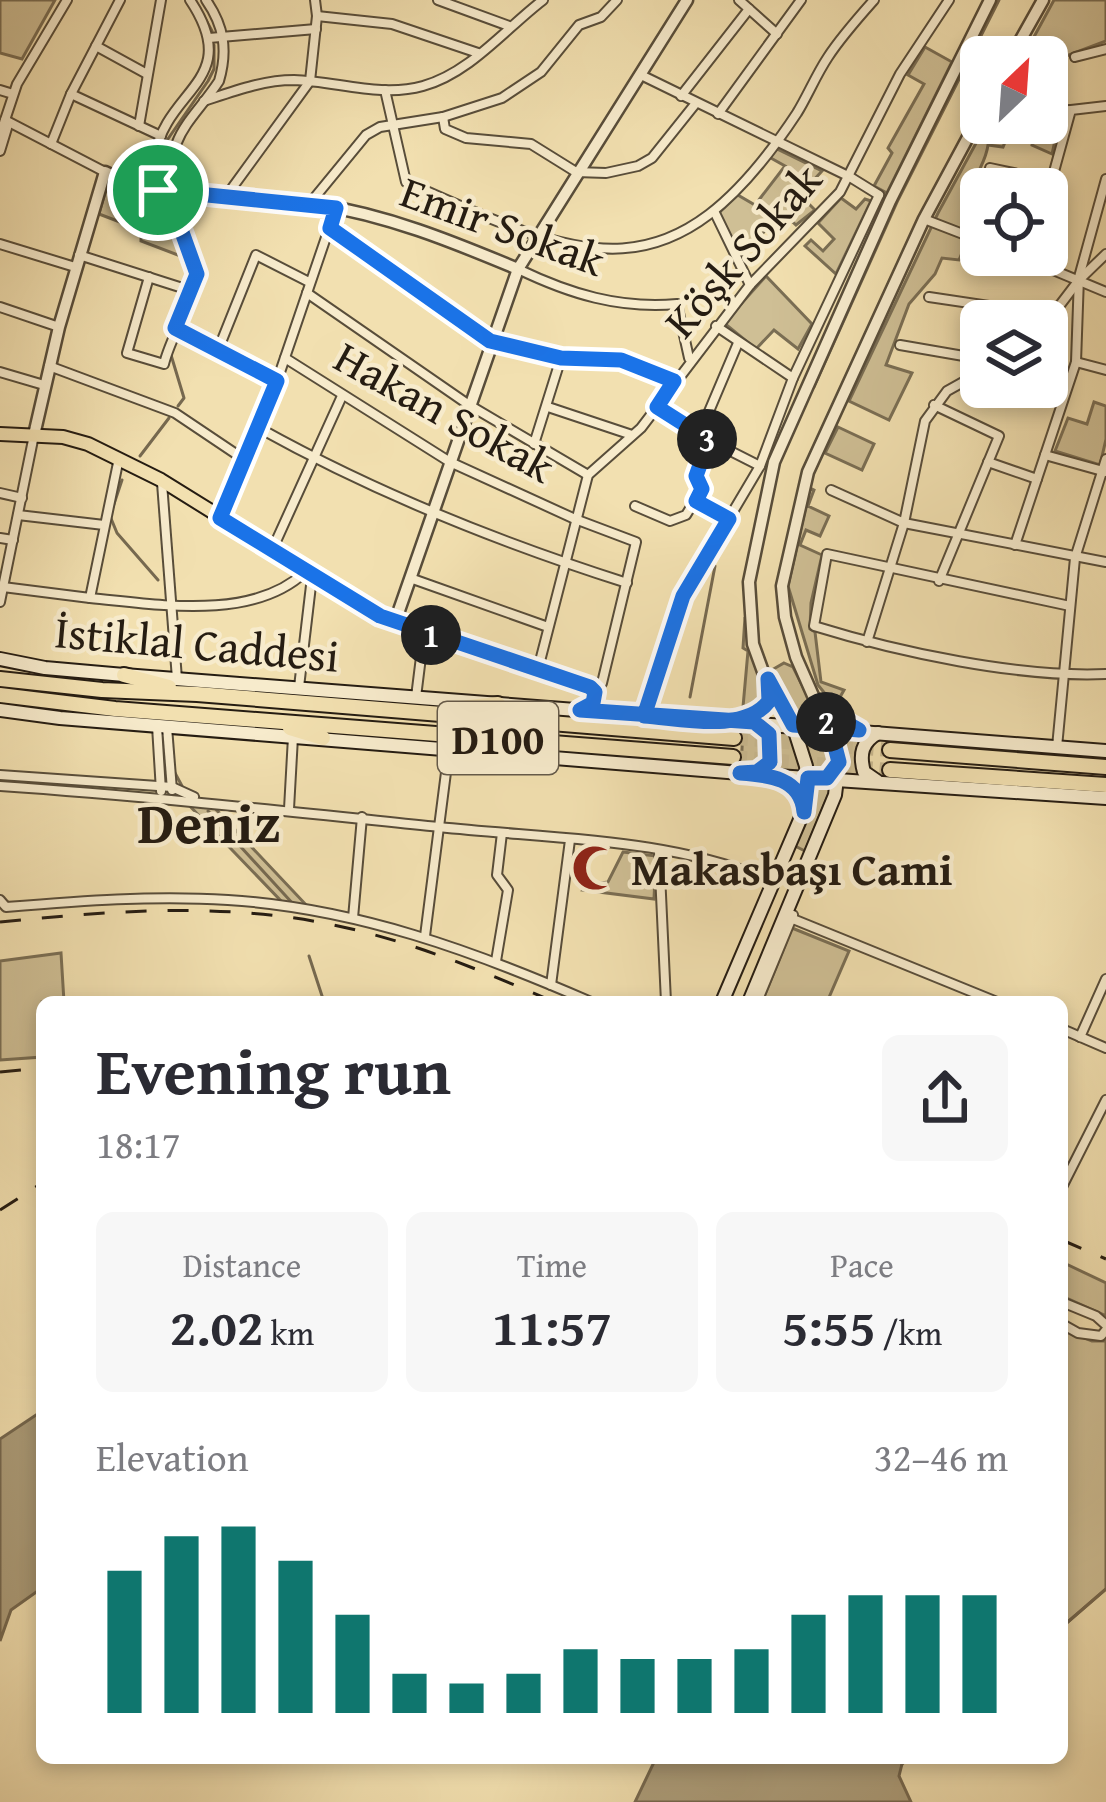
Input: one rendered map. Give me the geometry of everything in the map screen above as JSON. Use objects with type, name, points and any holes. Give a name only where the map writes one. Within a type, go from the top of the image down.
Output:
[{"type":"highway","points":[[124,675],[197,694]]},
{"type":"highway","name":"D100","points":[[0,679],[102,690],[419,705],[734,738]]},
{"type":"highway","name":"D100","points":[[0,695],[733,757]]},
{"type":"highway","points":[[419,705],[498,704]]},
{"type":"highway","points":[[262,720],[323,738]]},
{"type":"highway","points":[[890,751],[1106,767]]},
{"type":"highway","points":[[890,770],[1106,785]]},
{"type":"main road","points":[[0,434],[73,440],[119,458],[395,622],[590,687],[589,702]]},
{"type":"main road","name":"İstiklal Caddesi","points":[[0,658],[45,668],[299,689],[419,705]]},
{"type":"main road","points":[[498,704],[589,702],[644,716],[754,722],[831,734],[859,730],[1106,751]]},
{"type":"main road","points":[[0,710],[771,776],[1106,798]]},
{"type":"main road","points":[[740,773],[757,772],[770,762],[769,734],[754,722]]},
{"type":"main road","points":[[803,729],[820,776],[825,819]]},
{"type":"main road","points":[[871,780],[861,761],[869,738],[880,732]]},
{"type":"main road","points":[[725,996],[820,776],[839,762],[831,734]]},
{"type":"main road","points":[[474,749],[489,758],[713,779],[759,782],[771,776]]},
{"type":"main road","points":[[771,776],[800,795],[804,812]]},
{"type":"main road","points":[[755,996],[825,819],[843,792],[871,780]]},
{"type":"street","points":[[0,151],[13,94],[67,0]]},
{"type":"street","points":[[51,144],[120,0]]},
{"type":"street","points":[[139,126],[161,0]]},
{"type":"street","points":[[149,277],[127,353],[164,364],[196,268],[178,221],[158,190],[154,169],[161,136],[204,76],[209,59],[209,38],[190,0]]},
{"type":"street","points":[[176,190],[170,164],[174,144],[219,81],[224,37],[206,0]]},
{"type":"street","points":[[227,195],[310,81],[315,0]]},
{"type":"street","points":[[438,0],[509,26]]},
{"type":"street","points":[[204,101],[266,82],[310,81],[385,90],[435,82],[543,0]]},
{"type":"street","points":[[310,204],[360,140],[390,125],[443,117],[502,98],[542,72],[580,25],[601,16],[617,0]]},
{"type":"street","points":[[395,622],[518,269],[687,0]]},
{"type":"street","points":[[739,0],[777,34]]},
{"type":"street","points":[[718,114],[801,0]]},
{"type":"street","points":[[385,90],[406,182],[535,238],[630,249],[681,234],[715,213],[776,141],[828,57],[874,0]]},
{"type":"street","name":"Köşk Sokak","points":[[588,475],[633,436],[750,285],[850,177],[900,74],[950,0]]},
{"type":"street","points":[[644,716],[683,596],[760,466],[793,378],[990,0]]},
{"type":"street","points":[[1023,36],[1042,0]]},
{"type":"street","points":[[681,96],[749,9]]},
{"type":"street","points":[[317,16],[392,24],[479,53]]},
{"type":"street","points":[[209,38],[316,29]]},
{"type":"street","points":[[96,46],[147,74]]},
{"type":"street","points":[[1075,57],[1106,50]]},
{"type":"street","points":[[640,74],[884,198]]},
{"type":"street","points":[[0,135],[22,75]]},
{"type":"street","points":[[0,89],[13,94]]},
{"type":"street","points":[[71,94],[161,136]]},
{"type":"street","points":[[443,117],[445,129],[457,136],[535,145],[576,172],[606,173],[645,163],[696,103]]},
{"type":"street","points":[[1068,110],[1106,106]]},
{"type":"street","points":[[1055,168],[1071,110]]},
{"type":"street","points":[[0,602],[44,386],[105,172],[7,121]]},
{"type":"street","points":[[831,734],[796,656],[782,586],[808,472],[965,144]]},
{"type":"street","name":"Emir Sokak","points":[[105,172],[158,190],[310,204],[392,219],[565,290],[643,307],[677,304],[689,360]]},
{"type":"street","points":[[1015,545],[1076,362],[1079,280],[1106,178]]},
{"type":"street","points":[[803,729],[768,679],[753,644],[748,582],[774,463],[884,198]]},
{"type":"street","points":[[220,518],[277,381],[336,208]]},
{"type":"street","points":[[715,213],[750,285]]},
{"type":"street","points":[[925,219],[960,233]]},
{"type":"street","points":[[330,228],[490,341],[561,358],[621,360],[674,381]]},
{"type":"street","points":[[0,244],[192,291]]},
{"type":"street","points":[[1063,300],[1106,254]]},
{"type":"street","points":[[218,350],[256,256],[469,405],[588,475],[538,670]]},
{"type":"street","points":[[1068,275],[1106,292]]},
{"type":"street","points":[[929,297],[960,302]]},
{"type":"street","points":[[0,307],[59,327]]},
{"type":"street","points":[[716,326],[793,378]]},
{"type":"street","points":[[175,328],[277,381]]},
{"type":"street","points":[[635,506],[677,521],[696,501],[702,489],[696,476],[704,437],[738,343]]},
{"type":"street","points":[[900,345],[960,355]]},
{"type":"street","name":"Hakan Sokak","points":[[285,358],[450,462],[636,542],[627,583]]},
{"type":"street","points":[[534,444],[561,358]]},
{"type":"street","points":[[1076,362],[1106,370]]},
{"type":"street","points":[[49,366],[175,412],[245,460]]},
{"type":"street","points":[[0,372],[44,386]]},
{"type":"street","points":[[866,642],[892,571],[922,430],[934,405],[960,383]]},
{"type":"street","points":[[271,551],[342,396]]},
{"type":"street","points":[[934,405],[999,436],[938,581]]},
{"type":"street","points":[[548,406],[633,436]]},
{"type":"street","points":[[657,407],[760,466]]},
{"type":"street","points":[[259,428],[313,458],[434,510],[627,583],[602,683],[589,702]]},
{"type":"street","points":[[1045,455],[1105,471]]},
{"type":"street","points":[[90,598],[119,458]]},
{"type":"street","points":[[1058,747],[1075,558],[1106,459]]},
{"type":"street","points":[[988,462],[1037,479]]},
{"type":"street","points":[[161,480],[178,679]]},
{"type":"street","points":[[831,490],[904,524],[1106,562]]},
{"type":"street","points":[[0,494],[22,498]]},
{"type":"street","points":[[696,501],[729,519]]},
{"type":"street","points":[[18,515],[104,525]]},
{"type":"street","points":[[0,538],[13,540]]},
{"type":"street","points":[[1070,606],[827,554],[814,626],[866,642],[1061,676],[1106,674]]},
{"type":"street","points":[[3,587],[170,605],[255,598],[309,574]]},
{"type":"street","points":[[299,689],[309,574]]},
{"type":"street","points":[[410,578],[548,627]]},
{"type":"street","points":[[419,705],[424,633]]},
{"type":"street","points":[[730,721],[766,707],[768,679]]},
{"type":"street","points":[[818,707],[859,730]]},
{"type":"street","points":[[162,727],[167,792]]},
{"type":"street","points":[[290,809],[293,736]]},
{"type":"street","points":[[425,936],[449,748]]},
{"type":"street","points":[[0,775],[659,852],[729,863],[775,883]]},
{"type":"street","points":[[0,786],[167,792]]},
{"type":"street","points":[[353,918],[362,817]]},
{"type":"street","points":[[496,961],[508,890],[497,875],[502,832]]},
{"type":"street","points":[[551,985],[570,840]]},
{"type":"street","points":[[659,852],[666,996]]},
{"type":"street","points":[[0,900],[6,907],[130,898],[229,900],[353,918],[425,936],[577,996]]},
{"type":"street","points":[[756,996],[793,919],[792,901]]},
{"type":"street","points":[[793,919],[982,996]]},
{"type":"street","points":[[1080,1037],[1106,980]]},
{"type":"street","points":[[1068,1032],[1106,1048]]},
{"type":"street","points":[[1068,1175],[1106,1100]]},
{"type":"street","points":[[1068,1304],[1096,1316],[1106,1328],[1101,1336],[1091,1336],[1068,1326]]},
{"type":"shaded area","points":[[0,0],[55,0],[22,59],[0,53]]},
{"type":"shaded area","points":[[1054,0],[1106,0],[1106,41],[1068,55],[1068,36],[1034,36]]},
{"type":"shaded area","points":[[925,47],[952,62],[887,193],[874,186],[892,153],[888,148],[924,84],[908,75]]},
{"type":"shaded area","points":[[976,144],[1004,144],[988,145],[980,168],[962,168]]},
{"type":"shaded area","points":[[1032,144],[1054,144],[1052,154]]},
{"type":"shaded area","points":[[777,149],[822,171],[800,195],[815,210],[796,225],[782,212],[740,258],[719,213],[736,194],[755,205],[785,166],[769,157]]},
{"type":"shaded area","points":[[960,173],[960,258],[942,258],[935,274],[909,304],[886,365],[912,373],[889,420],[849,401]]},
{"type":"shaded area","points":[[110,189],[157,201],[183,257],[141,241],[141,230],[99,214]]},
{"type":"shaded area","points":[[841,198],[856,209],[865,199],[871,201],[836,274],[805,246],[811,240],[823,251],[834,239],[818,223]]},
{"type":"shaded area","points":[[766,276],[812,324],[798,349],[774,330],[756,349],[724,323]]},
{"type":"shaded area","points":[[1094,402],[1106,406],[1100,465],[1055,451],[1068,418],[1087,424]]},
{"type":"shaded area","points":[[838,427],[874,444],[862,470],[825,453]]},
{"type":"shaded area","points":[[810,488],[814,490],[808,506],[829,516],[820,536],[806,530],[800,545],[822,555],[810,629],[815,632],[821,682],[844,690],[835,706],[818,685],[788,586]]},
{"type":"shaded area","points":[[745,617],[767,692],[762,707],[737,716],[743,707],[748,651],[743,648]]},
{"type":"shaded area","points":[[784,663],[793,667],[821,723],[796,722],[770,671]]},
{"type":"shaded area","points":[[765,726],[792,728],[803,774],[765,772]]},
{"type":"shaded area","points":[[805,729],[832,741],[835,767],[829,775],[810,769],[801,734]]},
{"type":"shaded area","points":[[743,730],[757,732],[765,741],[763,763],[754,768],[741,767]]},
{"type":"shaded area","points":[[834,731],[868,734],[866,777],[841,776]]},
{"type":"shaded area","points":[[812,779],[834,781],[805,851],[795,846]]},
{"type":"shaded area","points":[[185,801],[210,803],[310,909],[285,905]]},
{"type":"shaded area","points":[[623,852],[656,856],[654,899],[583,890],[608,882]]},
{"type":"shaded area","points":[[792,928],[849,951],[830,996],[764,996]]},
{"type":"shaded area","points":[[61,953],[64,996],[36,996],[36,1057],[0,1060],[0,961]]},
{"type":"shaded area","points":[[1068,1265],[1106,1283],[1106,1316],[1068,1299]]},
{"type":"shaded area","points":[[1068,1331],[1106,1341],[1106,1589],[1068,1622]]},
{"type":"shaded area","points":[[36,1415],[36,1592],[11,1610],[0,1641],[0,1439]]},
{"type":"shaded area","points":[[653,1764],[902,1764],[899,1776],[911,1802],[635,1802]]},
{"type":"waterway","points":[[195,0],[212,31]]},
{"type":"waterway","points":[[814,387],[898,200],[999,0]]},
{"type":"waterway","points":[[160,177],[161,149],[208,81],[214,69],[214,45]]},
{"type":"waterway","points":[[169,197],[182,223]]},
{"type":"waterway","points":[[199,284],[200,264]]},
{"type":"waterway","points":[[171,355],[184,398],[178,406]]},
{"type":"waterway","points":[[140,456],[169,418]]},
{"type":"waterway","points":[[122,480],[110,516],[117,533],[158,580]]},
{"type":"waterway","points":[[690,697],[715,566]]},
{"type":"waterway","points":[[175,773],[182,786]]},
{"type":"waterway","points":[[208,811],[295,906]]},
{"type":"waterway","points":[[309,956],[322,996]]},
{"type":"waterway","points":[[1068,1622],[1106,1589]]},
{"type":"tunnel","points":[[734,738],[890,750]]},
{"type":"tunnel","points":[[733,757],[890,770]]},
{"type":"railway","points":[[0,922],[165,911],[288,917],[416,947],[540,996]]},
{"type":"railway","points":[[0,1072],[36,1069]]},
{"type":"railway","points":[[0,1210],[36,1187]]},
{"type":"railway","points":[[1068,1243],[1106,1259]]},
{"type":"place","name":"Makasbaşı Cami","points":[[595,868]]},
{"type":"district","name":"Deniz","points":[[209,822]]},
{"type":"route","points":[[158,190],[178,221],[197,274],[175,328],[277,381],[220,518],[380,616],[590,687],[596,696],[593,703],[580,710],[644,716],[754,722],[769,734],[770,762],[757,772],[740,773],[787,783],[800,795],[804,812],[808,778],[827,778],[839,762],[831,731],[829,727],[825,722],[818,707],[859,730],[829,727],[793,725],[768,679],[769,701],[750,716],[730,721],[644,716],[683,596],[729,519],[696,501],[702,489],[696,476],[709,440],[657,407],[674,381],[621,360],[561,358],[490,341],[330,228],[336,208],[158,190]]}]
